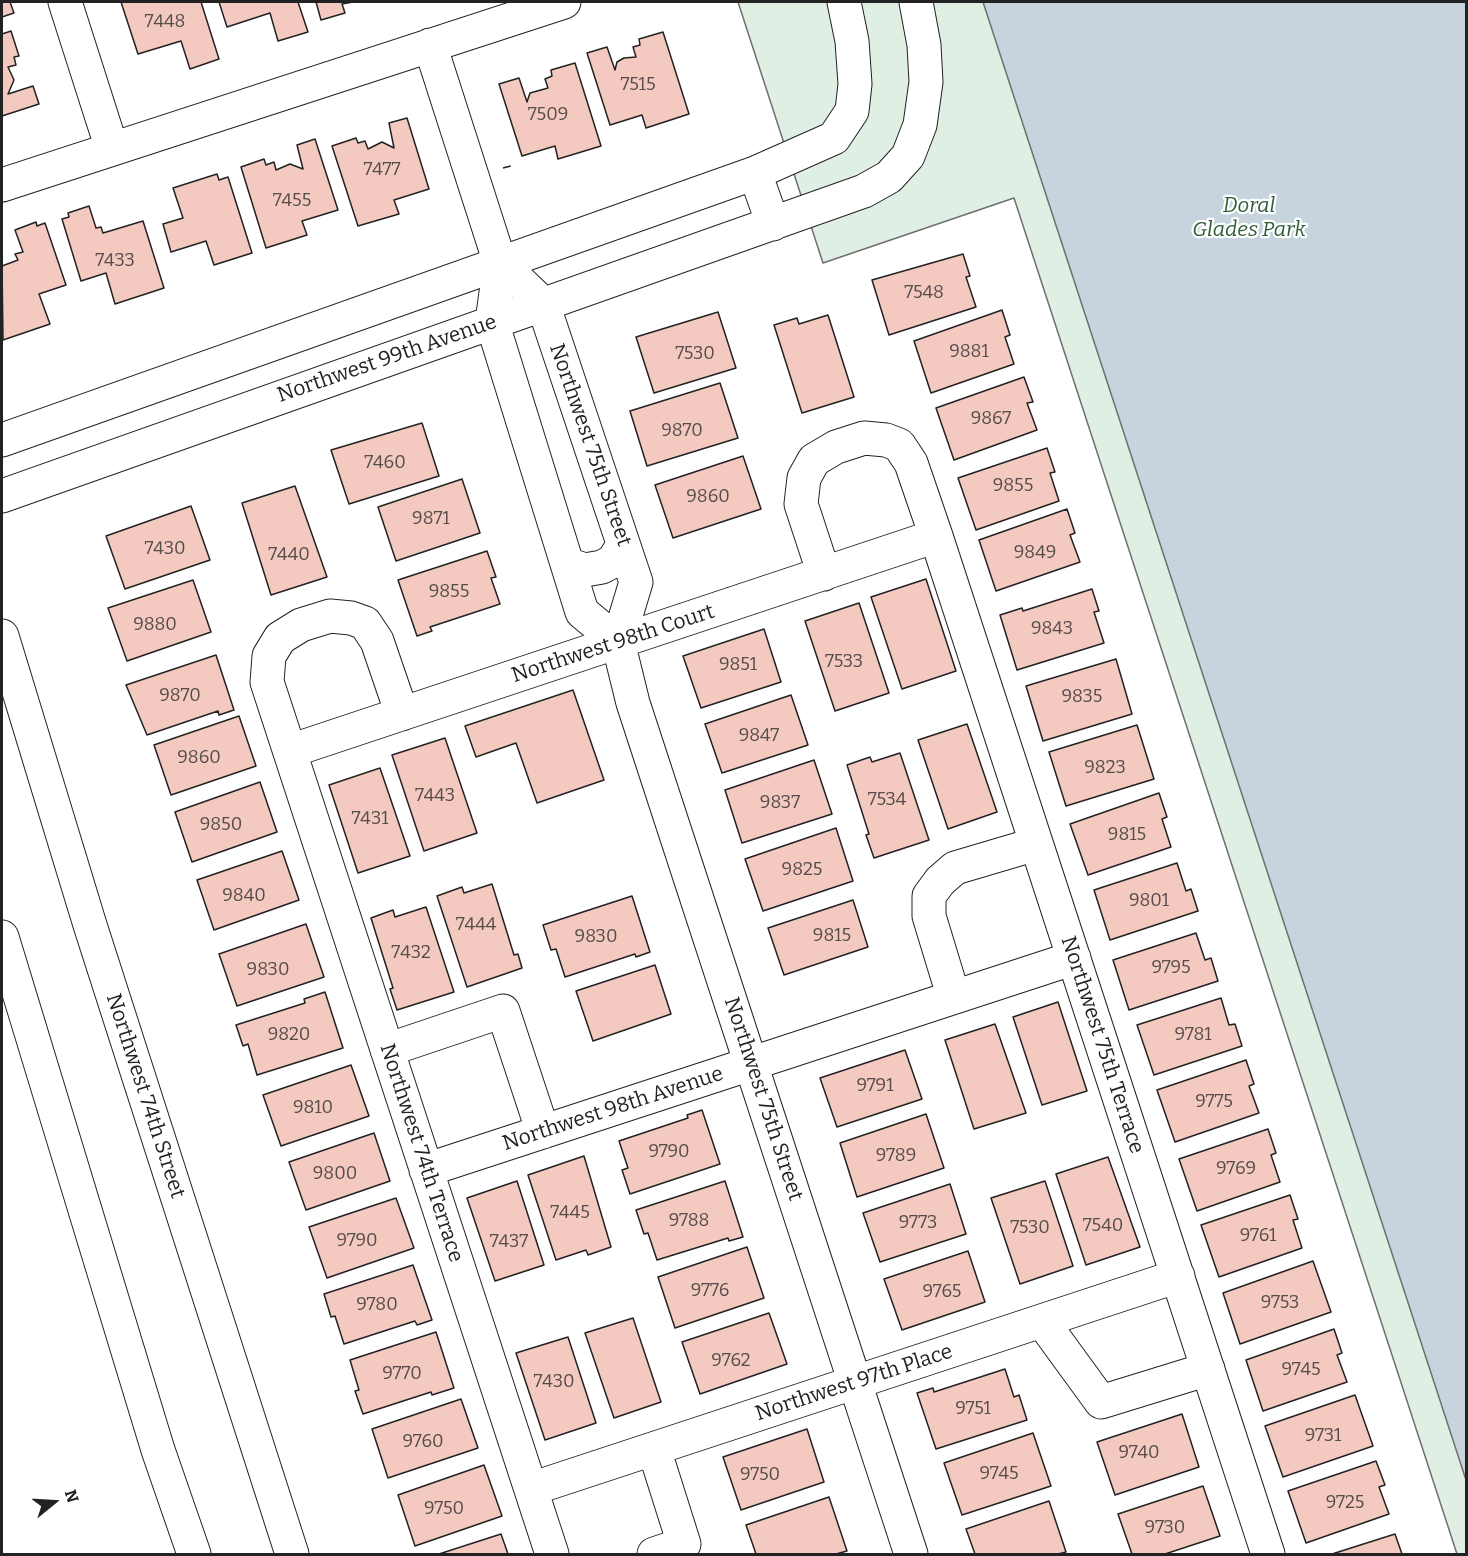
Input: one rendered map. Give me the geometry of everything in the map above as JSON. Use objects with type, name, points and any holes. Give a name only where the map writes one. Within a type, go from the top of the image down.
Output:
[{"type":"street","points":[[65,2],[112,149]]},
{"type":"street","points":[[2,185],[559,2]]},
{"type":"street","points":[[2,440],[755,173],[834,138],[852,111],[855,84],[853,52],[844,2]]},
{"type":"street","name":"Northwest 99th Avenue","points":[[2,496],[864,191],[889,177],[908,156],[920,125],[926,82],[924,45],[916,2]]},
{"type":"street","name":"Northwest 75th Street","points":[[430,45],[500,263],[492,322],[582,612],[618,642]]},
{"type":"street","points":[[755,173],[773,224]]},
{"type":"street","name":"Northwest 75th Street","points":[[500,263],[543,304],[636,582],[618,642],[633,703],[911,1554]]},
{"type":"street","points":[[824,574],[801,504],[804,478],[814,460],[836,447],[864,438],[886,440],[899,445],[911,463],[936,536]]},
{"type":"street","name":"Northwest 98th Court","points":[[290,751],[936,536]]},
{"type":"street","name":"Northwest 75th Terrace","points":[[936,536],[1268,1554]]},
{"type":"street","points":[[567,564],[585,570],[602,567],[613,561],[623,545]]},
{"type":"street","points":[[290,751],[267,682],[269,656],[280,638],[301,625],[330,616],[351,618],[365,623],[377,641],[402,714]]},
{"type":"street","name":"Northwest 74th Street","points":[[2,636],[90,925],[292,1554]]},
{"type":"street","name":"Northwest 74th Terrace","points":[[290,751],[552,1554]]},
{"type":"street","points":[[953,995],[929,916],[929,896],[940,881],[956,868],[1036,844]]},
{"type":"street","points":[[2,937],[158,1450],[194,1554]]},
{"type":"street","name":"Northwest 98th Avenue","points":[[426,1170],[751,1064],[953,995],[1074,958]]},
{"type":"street","points":[[387,1050],[503,1011],[543,1132]]},
{"type":"street","name":"Northwest 97th Place","points":[[531,1489],[1178,1276]]},
{"type":"street","points":[[1042,1321],[1101,1402],[1208,1369]]},
{"type":"street","points":[[654,1449],[684,1544],[654,1554]]},
{"type":"green space","name":"Doral Glades Park","points":[[738,2],[1466,2],[1466,1554],[1457,1554],[1014,198],[823,263]]},
{"type":"shaded area","name":"Doral Glades Park","points":[[983,2],[1466,2],[1466,1480]]},
{"type":"building","points":[[2,2],[10,2],[14,13],[2,17]]},
{"type":"building","points":[[121,2],[201,2],[219,59],[190,69],[181,41],[138,54]]},
{"type":"building","points":[[219,2],[298,2],[308,32],[278,41],[270,13],[227,27]]},
{"type":"building","points":[[316,2],[353,2],[342,4],[345,13],[321,20]]},
{"type":"building","points":[[11,31],[19,56],[14,57],[16,65],[8,67],[14,80],[8,94],[33,86],[39,104],[2,116],[2,34]]},
{"type":"building","points":[[663,32],[689,114],[646,128],[642,115],[610,125],[587,53],[607,47],[615,70],[617,62],[624,58],[636,57],[633,47],[640,45],[639,39]]},
{"type":"building","points":[[575,63],[601,146],[558,159],[555,146],[522,156],[499,84],[519,78],[527,102],[530,93],[548,88],[545,79],[552,76],[551,70]]},
{"type":"building","points":[[407,118],[429,189],[394,200],[399,214],[358,226],[332,146],[356,138],[358,143],[365,141],[368,149],[382,142],[394,148],[389,123]]},
{"type":"building","points":[[315,139],[338,210],[302,221],[307,235],[266,248],[241,167],[264,159],[266,165],[274,162],[276,170],[290,164],[303,169],[297,145]]},
{"type":"building","points":[[217,174],[219,180],[228,177],[252,253],[214,265],[206,241],[171,252],[163,224],[183,218],[173,188]]},
{"type":"building","points":[[89,206],[96,228],[101,227],[103,233],[143,221],[164,288],[115,304],[106,273],[81,281],[62,219],[69,217],[68,213]]},
{"type":"building","points":[[36,222],[37,226],[45,223],[66,285],[39,294],[50,324],[3,340],[2,266],[18,260],[15,254],[23,252],[15,230]]},
{"type":"building","points":[[963,254],[970,276],[966,277],[976,307],[889,335],[872,280]]},
{"type":"building","points":[[1002,310],[1010,335],[1005,337],[1014,364],[931,393],[914,341]]},
{"type":"building","points":[[718,312],[736,368],[654,393],[636,337]]},
{"type":"building","points":[[828,315],[854,397],[802,413],[774,325],[797,318],[799,324]]},
{"type":"building","points":[[1024,377],[1033,402],[1027,403],[1037,430],[954,460],[936,408]]},
{"type":"building","points":[[720,383],[738,438],[647,466],[630,411]]},
{"type":"building","points":[[422,423],[439,476],[349,504],[331,450]]},
{"type":"building","points":[[1047,448],[1055,472],[1050,473],[1059,501],[976,530],[958,478]]},
{"type":"building","points":[[743,456],[761,509],[673,538],[655,485]]},
{"type":"building","points":[[462,479],[480,533],[396,561],[378,507]]},
{"type":"building","points":[[295,486],[327,577],[271,595],[242,503]]},
{"type":"building","points":[[191,506],[210,560],[125,589],[106,536]]},
{"type":"building","points":[[1067,509],[1075,533],[1070,535],[1080,562],[996,591],[979,540]]},
{"type":"building","points":[[487,551],[496,577],[491,578],[500,604],[430,627],[432,631],[417,636],[398,580]]},
{"type":"building","points":[[926,579],[956,671],[902,689],[871,597]]},
{"type":"building","points":[[193,580],[211,632],[127,661],[108,608]]},
{"type":"building","points":[[1092,589],[1099,611],[1094,612],[1104,643],[1017,670],[1000,615],[1022,608],[1023,611]]},
{"type":"building","points":[[859,603],[889,693],[835,711],[805,621]]},
{"type":"building","points":[[764,629],[781,682],[701,708],[683,656]]},
{"type":"building","points":[[216,655],[234,710],[219,715],[218,711],[147,735],[126,685]]},
{"type":"building","points":[[1116,659],[1132,714],[1043,741],[1026,686]]},
{"type":"building","points":[[573,690],[604,780],[537,803],[516,743],[476,757],[465,726]]},
{"type":"building","points":[[791,695],[808,745],[722,773],[705,724]]},
{"type":"building","points":[[239,716],[256,766],[171,795],[154,745]]},
{"type":"building","points":[[967,724],[997,812],[948,829],[918,740]]},
{"type":"building","points":[[1137,725],[1154,779],[1066,806],[1049,752]]},
{"type":"building","points":[[445,738],[477,833],[424,851],[392,755]]},
{"type":"building","points":[[900,753],[929,840],[874,858],[866,835],[869,834],[847,765],[870,757],[872,762]]},
{"type":"building","points":[[814,760],[832,814],[742,843],[725,790]]},
{"type":"building","points":[[380,768],[410,856],[358,873],[329,785]]},
{"type":"building","points":[[260,782],[277,832],[192,862],[175,812]]},
{"type":"building","points":[[1159,793],[1167,817],[1162,819],[1171,847],[1088,875],[1070,824]]},
{"type":"building","points":[[836,828],[853,881],[763,911],[745,859]]},
{"type":"building","points":[[282,851],[299,900],[214,930],[197,880]]},
{"type":"building","points":[[1177,863],[1186,891],[1191,889],[1198,911],[1110,940],[1094,890]]},
{"type":"building","points":[[492,884],[514,955],[518,954],[522,968],[467,987],[437,896],[462,887],[464,893]]},
{"type":"building","points":[[632,896],[650,952],[636,957],[635,954],[565,977],[556,949],[551,950],[543,925]]},
{"type":"building","points":[[853,900],[868,947],[784,975],[768,928]]},
{"type":"building","points":[[426,907],[454,992],[397,1010],[390,989],[393,988],[371,918],[393,910],[395,917]]},
{"type":"building","points":[[306,924],[324,977],[237,1006],[219,954]]},
{"type":"building","points":[[1196,933],[1205,960],[1211,958],[1218,981],[1129,1010],[1113,960]]},
{"type":"building","points":[[655,965],[671,1014],[593,1041],[576,991]]},
{"type":"building","points":[[325,992],[343,1048],[257,1075],[248,1044],[243,1046],[236,1025],[305,1003],[304,999]]},
{"type":"building","points":[[1221,998],[1229,1025],[1235,1024],[1242,1046],[1154,1075],[1137,1025]]},
{"type":"building","points":[[1058,1002],[1087,1091],[1042,1105],[1013,1017]]},
{"type":"building","points":[[995,1024],[1026,1113],[974,1129],[945,1040]]},
{"type":"building","points":[[905,1050],[922,1099],[837,1127],[820,1078]]},
{"type":"building","points":[[1246,1060],[1254,1084],[1249,1086],[1259,1113],[1175,1142],[1157,1090]]},
{"type":"building","points":[[351,1065],[369,1116],[281,1146],[263,1095]]},
{"type":"building","points":[[702,1110],[720,1164],[630,1194],[622,1170],[628,1168],[619,1141],[688,1118],[687,1115]]},
{"type":"building","points":[[926,1114],[944,1168],[857,1197],[840,1143]]},
{"type":"building","points":[[1268,1129],[1276,1153],[1271,1155],[1280,1182],[1197,1211],[1179,1159]]},
{"type":"building","points":[[374,1133],[390,1181],[306,1210],[289,1162]]},
{"type":"building","points":[[584,1156],[611,1247],[588,1255],[586,1250],[556,1260],[528,1175]]},
{"type":"building","points":[[1108,1157],[1140,1247],[1086,1265],[1056,1174]]},
{"type":"building","points":[[517,1181],[544,1265],[495,1281],[467,1198]]},
{"type":"building","points":[[725,1181],[743,1237],[729,1241],[728,1238],[657,1260],[648,1233],[644,1234],[636,1210]]},
{"type":"building","points":[[1045,1181],[1073,1266],[1020,1284],[991,1198]]},
{"type":"building","points":[[950,1184],[966,1234],[880,1262],[863,1213]]},
{"type":"building","points":[[1290,1195],[1298,1219],[1293,1220],[1302,1248],[1219,1277],[1201,1225]]},
{"type":"building","points":[[396,1198],[414,1248],[327,1278],[309,1227]]},
{"type":"building","points":[[747,1247],[764,1298],[675,1328],[658,1277]]},
{"type":"building","points":[[968,1251],[985,1302],[902,1330],[884,1279]]},
{"type":"building","points":[[1313,1261],[1331,1312],[1240,1344],[1223,1293]]},
{"type":"building","points":[[413,1265],[432,1320],[417,1325],[415,1321],[344,1344],[335,1316],[331,1317],[324,1294]]},
{"type":"building","points":[[769,1313],[787,1364],[700,1394],[682,1342]]},
{"type":"building","points":[[633,1318],[661,1402],[614,1418],[585,1333]]},
{"type":"building","points":[[1334,1329],[1342,1353],[1337,1355],[1347,1382],[1263,1411],[1246,1360]]},
{"type":"building","points":[[436,1332],[454,1388],[432,1395],[431,1392],[363,1414],[355,1391],[359,1390],[350,1360]]},
{"type":"building","points":[[568,1337],[596,1423],[545,1440],[516,1353]]},
{"type":"building","points":[[1005,1369],[1014,1397],[1019,1395],[1027,1420],[936,1449],[917,1393],[933,1388],[934,1392]]},
{"type":"building","points":[[1355,1395],[1373,1446],[1283,1477],[1265,1426]]},
{"type":"building","points":[[461,1399],[478,1448],[388,1478],[372,1429]]},
{"type":"building","points":[[1182,1414],[1199,1467],[1115,1495],[1097,1442]]},
{"type":"building","points":[[807,1429],[824,1482],[741,1510],[723,1457]]},
{"type":"building","points":[[1033,1433],[1051,1486],[962,1515],[944,1463]]},
{"type":"building","points":[[1376,1461],[1385,1485],[1379,1487],[1389,1514],[1306,1543],[1288,1491]]},
{"type":"building","points":[[484,1465],[502,1516],[415,1546],[398,1495]]},
{"type":"building","points":[[1203,1486],[1220,1536],[1165,1554],[1132,1554],[1118,1514]]},
{"type":"building","points":[[829,1497],[847,1551],[836,1554],[756,1554],[746,1525]]},
{"type":"building","points":[[1049,1501],[1066,1552],[1058,1554],[975,1554],[966,1529]]},
{"type":"building","points":[[501,1534],[508,1554],[439,1554]]},
{"type":"building","points":[[1395,1534],[1402,1554],[1332,1554]]},
{"type":"fence","points":[[503,168],[511,166]]}]
